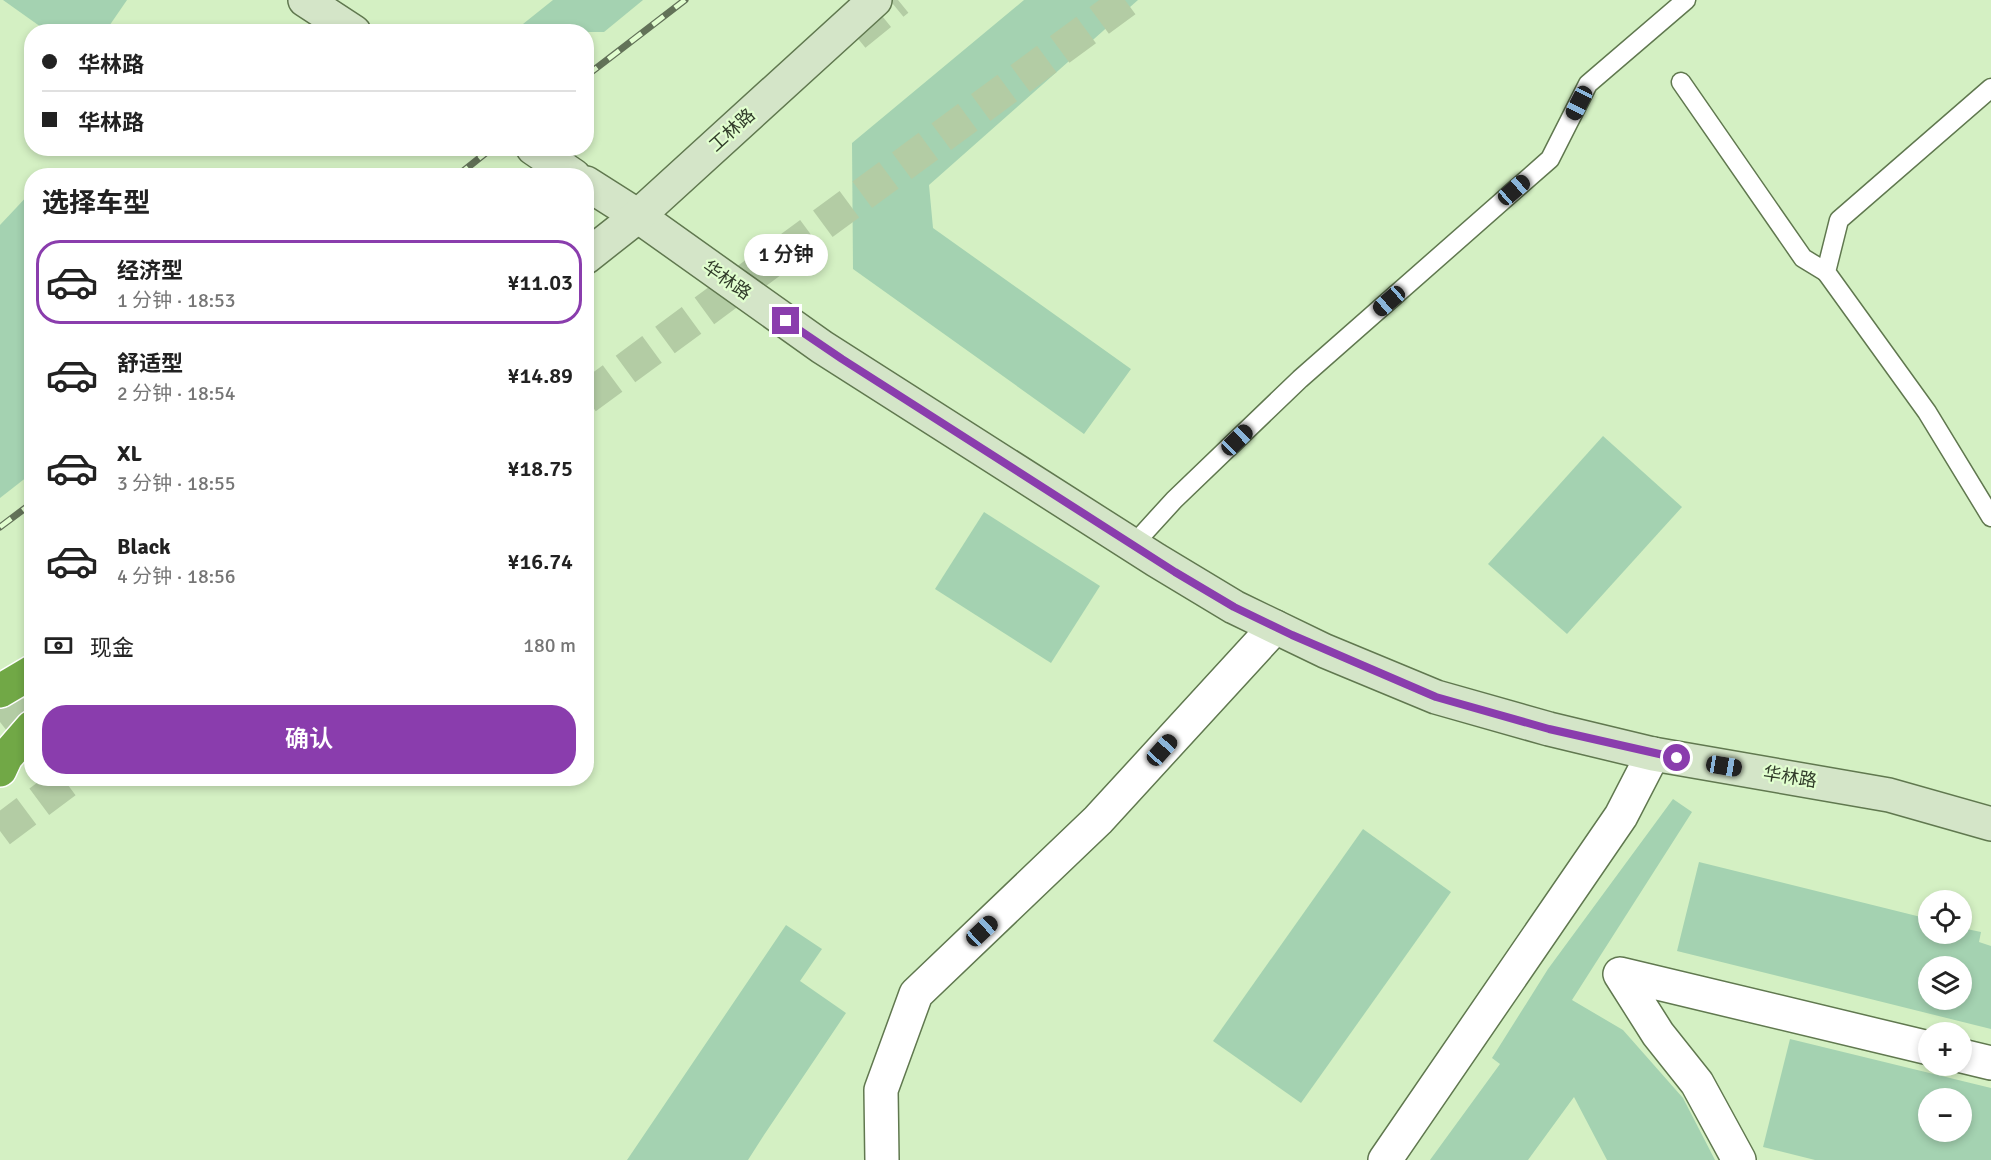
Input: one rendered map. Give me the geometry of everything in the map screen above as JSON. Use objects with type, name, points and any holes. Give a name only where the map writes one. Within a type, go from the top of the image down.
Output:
[{"type":"highway","points":[[0,691],[24,677]]},
{"type":"highway","points":[[0,771],[6,757],[24,736]]},
{"type":"street","points":[[305,0],[342,24]]},
{"type":"street","name":"工林路","points":[[594,251],[638,216],[875,0]]},
{"type":"street","points":[[545,156],[562,168]]},
{"type":"street","name":"华林路","points":[[594,188],[638,216],[822,347],[1133,545],[1234,607],[1325,651],[1436,697],[1549,729],[1653,754],[1889,795],[1991,824]]},
{"type":"street","points":[[882,1160],[881,1090],[916,994],[1098,820],[1275,627]]},
{"type":"street","points":[[1385,1160],[1621,816],[1653,754]]},
{"type":"street","points":[[1739,1160],[1697,1083],[1658,1034],[1620,975],[1918,1045]]},
{"type":"street","points":[[1972,1058],[1991,1063]]},
{"type":"lane","points":[[1133,545],[1174,500],[1300,380],[1550,159],[1588,84],[1686,0]]},
{"type":"lane","points":[[1681,82],[1803,258],[1826,272],[1927,412],[1991,517]]},
{"type":"lane","points":[[1826,272],[1839,220],[1991,88]]},
{"type":"building","points":[[3,0],[127,0],[110,24],[37,24]]},
{"type":"building","points":[[553,0],[643,0],[604,32],[594,32],[594,24],[523,24]]},
{"type":"building","points":[[1024,0],[1138,0],[929,185],[933,228],[1131,369],[1084,434],[853,269],[852,143]]},
{"type":"building","points":[[24,200],[24,479],[0,498],[0,225]]},
{"type":"building","points":[[1603,436],[1682,507],[1567,634],[1488,564]]},
{"type":"building","points":[[984,512],[1100,586],[1051,663],[935,589]]},
{"type":"building","points":[[1673,799],[1692,812],[1572,1000],[1623,1030],[1683,1098],[1715,1160],[1607,1160],[1574,1097],[1528,1160],[1430,1160],[1500,1064],[1492,1058],[1548,969]]},
{"type":"building","points":[[1363,829],[1451,892],[1301,1103],[1213,1041]]},
{"type":"building","points":[[1699,862],[1918,916],[1918,944],[1972,944],[1972,930],[1981,932],[1979,942],[1991,946],[1991,1029],[1972,1024],[1972,1022],[1963,1022],[1677,951]]},
{"type":"building","points":[[786,925],[822,949],[800,981],[846,1013],[748,1160],[627,1160]]},
{"type":"building","points":[[1790,1039],[1918,1070],[1918,1076],[1942,1076],[1991,1088],[1991,1160],[1815,1160],[1763,1147]]},
{"type":"tunnel","points":[[855,35],[898,0]]},
{"type":"tunnel","points":[[594,392],[1127,0]]},
{"type":"tunnel","points":[[0,722],[24,703]]},
{"type":"tunnel","points":[[0,831],[60,786]]},
{"type":"railway","points":[[594,70],[685,0]]},
{"type":"railway","points":[[467,168],[482,156]]},
{"type":"railway","points":[[0,527],[24,509]]},
{"type":"route","points":[[786,321],[822,347],[1156,560],[1234,607],[1325,651],[1436,697],[1549,729],[1677,758]]}]
